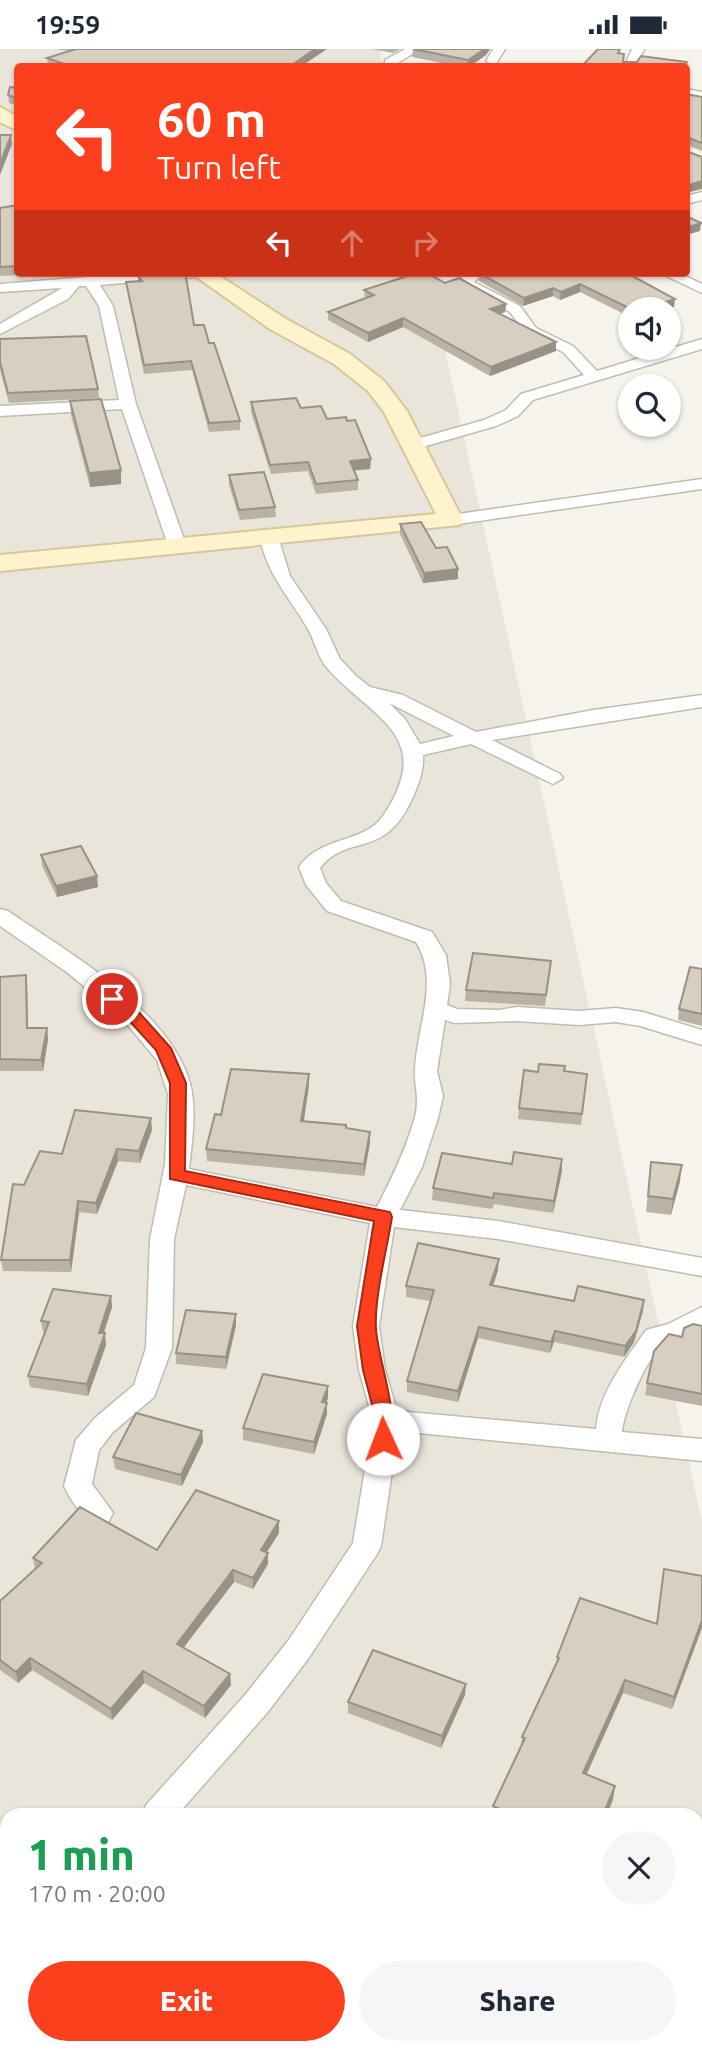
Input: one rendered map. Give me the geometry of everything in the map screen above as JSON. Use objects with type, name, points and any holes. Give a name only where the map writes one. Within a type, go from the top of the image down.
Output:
[{"type":"street","points":[[389,63],[414,49]]},
{"type":"street","points":[[492,61],[499,49]]},
{"type":"street","points":[[0,288],[151,277]]},
{"type":"street","points":[[207,277],[278,324],[342,359],[376,386],[395,411],[451,520]]},
{"type":"street","points":[[468,277],[466,284],[515,309],[531,331],[568,349],[594,377]]},
{"type":"street","points":[[676,277],[702,289]]},
{"type":"street","points":[[0,330],[83,283]]},
{"type":"street","points":[[83,283],[106,306],[128,404],[177,545]]},
{"type":"street","points":[[512,414],[527,397],[702,344]]},
{"type":"street","points":[[412,445],[702,357]]},
{"type":"street","points":[[0,411],[128,404]]},
{"type":"street","points":[[0,563],[451,520],[702,484]]},
{"type":"street","points":[[163,1808],[256,1704],[352,1572],[367,1546],[386,1420],[372,1370],[366,1326],[384,1217],[410,1167],[426,1118],[431,1096],[426,1071],[441,1018],[435,955],[424,937],[334,906],[316,885],[309,867],[317,855],[383,829],[399,807],[411,778],[413,751],[406,730],[330,660],[312,620],[285,589],[271,561],[269,537]]},
{"type":"street","points":[[360,688],[396,699],[449,725],[468,738],[553,778]]},
{"type":"street","points":[[413,751],[468,738],[618,711],[702,701]]},
{"type":"street","points":[[0,916],[131,1012],[163,1048],[178,1083],[180,1127],[176,1175],[162,1239],[159,1348],[145,1390],[104,1425],[86,1447],[78,1486],[99,1513]]},
{"type":"street","points":[[441,1018],[517,1014],[579,1018],[615,1015],[643,1019],[702,1038]]},
{"type":"street","points":[[176,1175],[384,1217],[498,1230],[702,1267]]},
{"type":"street","points":[[608,1441],[610,1415],[622,1386],[655,1337],[676,1331],[702,1316]]},
{"type":"street","points":[[386,1420],[702,1450]]},
{"type":"shaded area","points":[[0,49],[379,49],[382,63],[14,63],[14,277],[429,277],[702,1522],[702,1808],[0,1808]]},
{"type":"building","points":[[76,49],[315,49],[295,63],[61,63],[47,58]]},
{"type":"building","points":[[413,49],[485,49],[468,60]]},
{"type":"building","points":[[598,49],[620,49],[618,53],[624,54],[623,62],[637,62],[641,56],[687,62],[686,63],[585,63]]},
{"type":"building","points":[[10,87],[14,88],[14,97],[8,95]]},
{"type":"building","points":[[690,95],[702,97],[702,143],[690,138]]},
{"type":"building","points":[[0,135],[11,135],[0,164]]},
{"type":"building","points":[[690,152],[702,157],[702,181],[690,185]]},
{"type":"building","points":[[14,206],[14,266],[0,267],[0,208]]},
{"type":"building","points":[[690,218],[701,223],[690,227]]},
{"type":"building","points":[[139,277],[186,277],[194,325],[204,325],[209,343],[214,343],[240,421],[209,423],[191,361],[144,365],[126,282],[142,281]]},
{"type":"building","points":[[405,277],[434,277],[445,283],[459,278],[506,304],[490,309],[556,342],[491,367],[403,318],[368,333],[328,312],[374,295],[364,290]]},
{"type":"building","points":[[486,277],[634,277],[671,297],[618,297],[618,303],[580,284],[561,292],[553,288],[524,298]]},
{"type":"building","points":[[86,336],[98,389],[8,393],[0,362],[0,339]]},
{"type":"building","points":[[296,398],[301,408],[321,406],[327,419],[346,417],[347,421],[355,420],[371,459],[350,461],[358,480],[316,484],[308,462],[270,465],[251,402]]},
{"type":"building","points":[[101,399],[121,470],[89,473],[70,401]]},
{"type":"building","points":[[264,472],[275,507],[239,510],[229,475]]},
{"type":"building","points":[[421,522],[436,548],[447,547],[458,569],[424,573],[400,524]]},
{"type":"building","points":[[81,846],[97,876],[56,886],[41,855]]},
{"type":"building","points":[[473,953],[551,961],[546,995],[466,990]]},
{"type":"building","points":[[690,967],[702,969],[702,1014],[679,1009]]},
{"type":"building","points":[[26,975],[27,1028],[47,1028],[41,1060],[0,1059],[0,977]]},
{"type":"building","points":[[539,1064],[565,1066],[564,1071],[587,1074],[582,1114],[519,1108],[524,1070],[538,1072]]},
{"type":"building","points":[[231,1069],[309,1074],[301,1121],[346,1125],[346,1128],[370,1132],[364,1164],[206,1149],[215,1114],[221,1115]]},
{"type":"building","points":[[75,1110],[151,1118],[139,1151],[117,1149],[96,1203],[78,1201],[70,1260],[1,1260],[13,1184],[24,1185],[40,1151],[62,1154]]},
{"type":"building","points":[[514,1152],[562,1159],[554,1201],[494,1193],[493,1198],[433,1188],[442,1153],[512,1164]]},
{"type":"building","points":[[651,1162],[682,1165],[673,1199],[648,1196]]},
{"type":"building","points":[[418,1243],[499,1259],[490,1285],[574,1301],[578,1286],[644,1300],[636,1331],[625,1346],[555,1331],[551,1342],[479,1327],[458,1391],[407,1381],[434,1290],[406,1286]]},
{"type":"building","points":[[53,1289],[111,1296],[99,1333],[105,1333],[87,1384],[28,1376],[49,1322],[41,1321]]},
{"type":"building","points":[[186,1310],[236,1314],[226,1357],[176,1353]]},
{"type":"building","points":[[693,1324],[702,1326],[702,1394],[647,1383],[654,1351],[669,1334],[682,1337],[684,1328]]},
{"type":"building","points":[[263,1374],[328,1386],[322,1402],[327,1403],[314,1442],[243,1428]]},
{"type":"building","points":[[136,1413],[202,1431],[181,1475],[113,1457]]},
{"type":"building","points":[[196,1490],[279,1521],[261,1550],[268,1553],[253,1578],[233,1570],[177,1644],[230,1674],[204,1706],[143,1671],[111,1709],[30,1658],[16,1672],[0,1660],[0,1601],[42,1563],[33,1558],[80,1507],[157,1550]]},
{"type":"building","points":[[664,1569],[702,1576],[702,1620],[674,1697],[625,1680],[583,1773],[615,1786],[606,1808],[493,1806],[559,1658],[557,1657],[580,1598],[657,1624]]},
{"type":"building","points":[[373,1650],[466,1684],[442,1736],[348,1702]]},
{"type":"route","points":[[112,999],[131,1012],[163,1048],[178,1083],[180,1114],[176,1175],[384,1217],[372,1274],[366,1326],[372,1370],[386,1420],[383,1439]]}]
